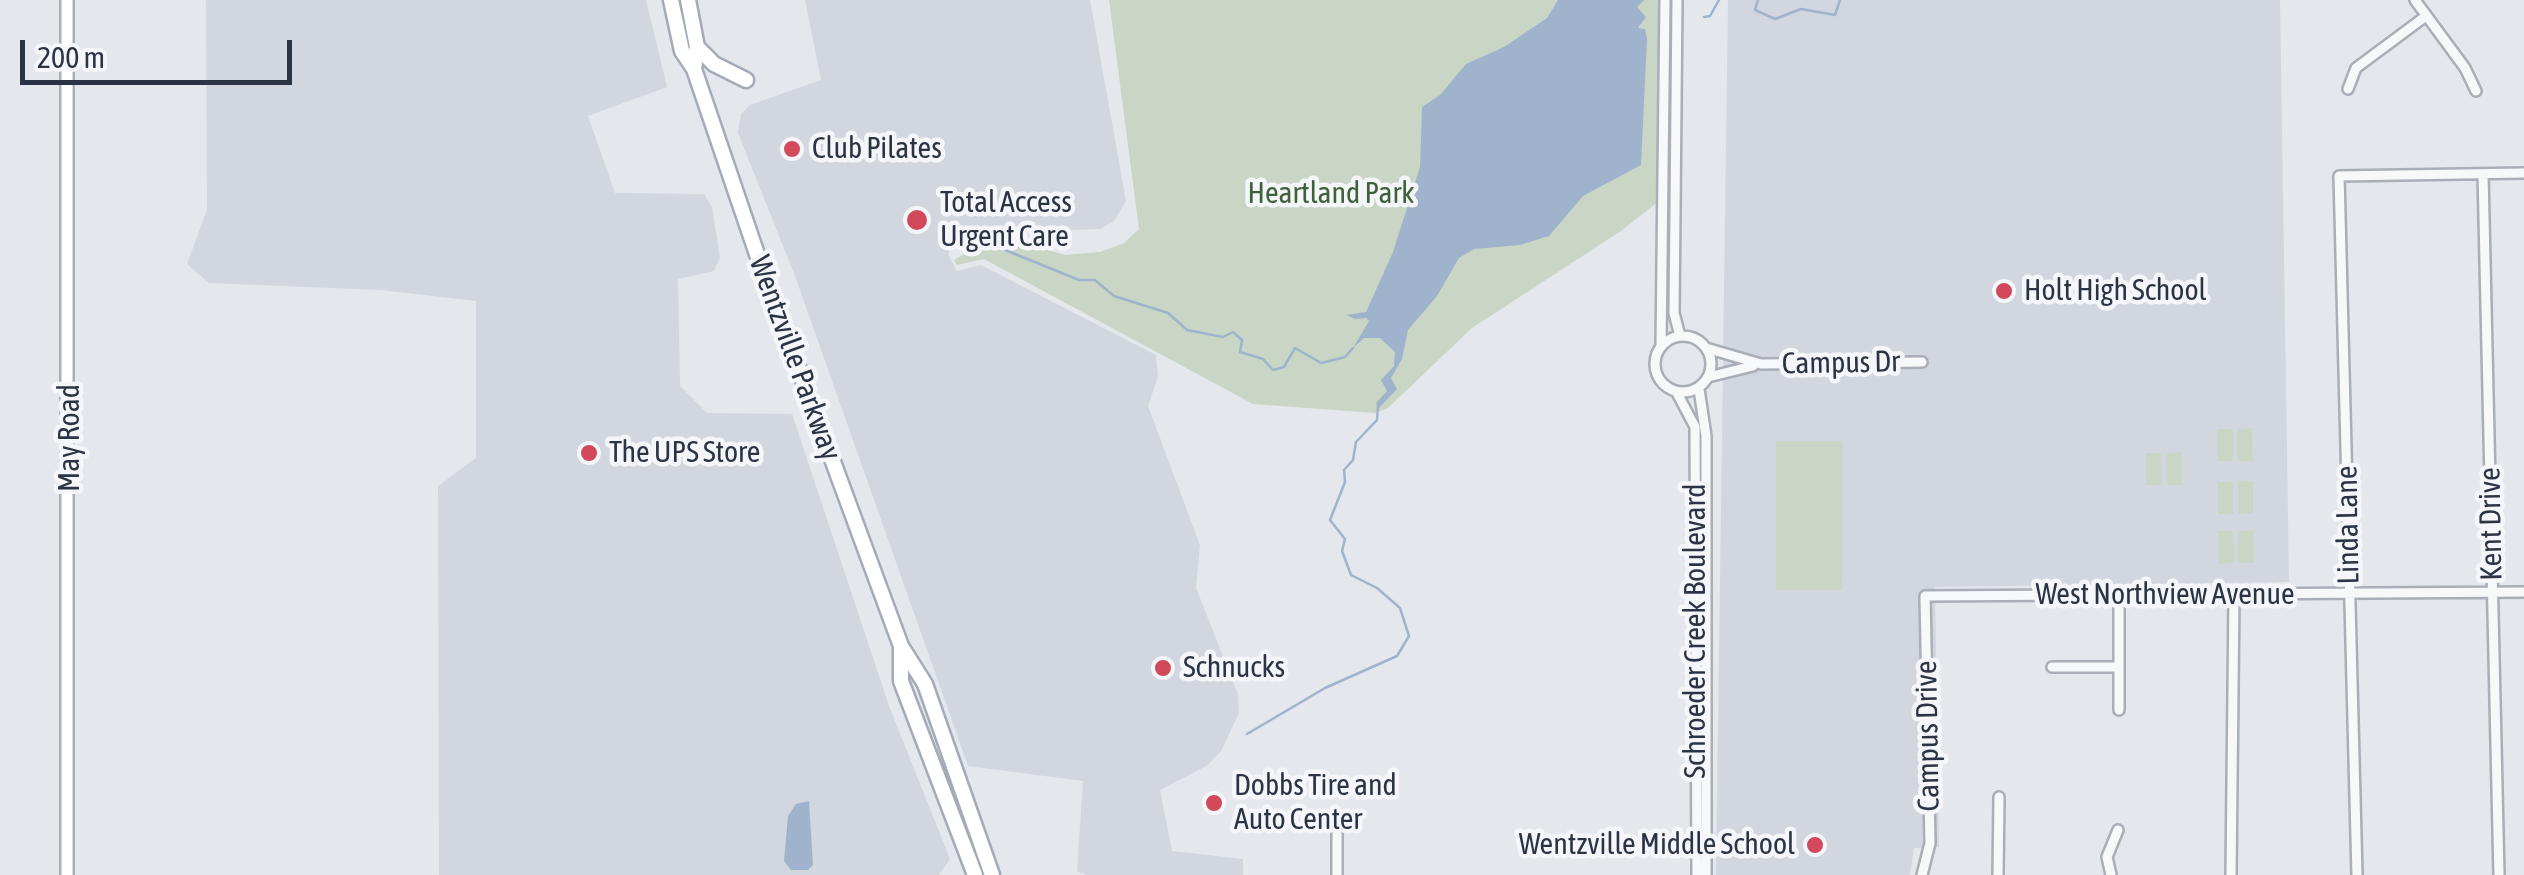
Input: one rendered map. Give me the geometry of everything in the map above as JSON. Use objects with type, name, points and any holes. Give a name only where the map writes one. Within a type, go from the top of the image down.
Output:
[{"type":"main road","name":"Wentzville Parkway","points":[[671,0],[682,51],[694,69],[762,272],[901,646],[925,684],[992,875]]},
{"type":"main road","name":"Wentzville Parkway","points":[[688,0],[697,47],[694,69]]},
{"type":"main road","points":[[697,47],[714,64],[746,80]]},
{"type":"main road","name":"Wentzville Parkway","points":[[901,646],[902,681],[974,875]]},
{"type":"street","name":"May Road","points":[[68,0],[68,875]]},
{"type":"street","points":[[1661,348],[1680,336],[1698,340],[1706,348],[1708,377],[1699,389],[1678,393],[1667,388],[1655,371],[1661,348],[1665,0]]},
{"type":"street","points":[[1676,0],[1674,314],[1680,336]]},
{"type":"street","points":[[2414,0],[2465,68],[2476,90]]},
{"type":"street","points":[[2348,89],[2356,68],[2426,16]]},
{"type":"street","points":[[2483,174],[2524,173]]},
{"type":"street","name":"Linda Lane","points":[[2357,875],[2340,176],[2483,174]]},
{"type":"street","name":"Kent Drive","points":[[2483,174],[2499,875]]},
{"type":"street","name":"Campus Dr","points":[[1706,348],[1760,364]]},
{"type":"street","name":"Campus Dr","points":[[1708,377],[1760,364],[1922,362]]},
{"type":"street","name":"Schroeder Creek Boulevard","points":[[1699,389],[1706,436],[1706,875]]},
{"type":"street","name":"Schroeder Creek Boulevard","points":[[1678,393],[1695,428],[1697,875]]},
{"type":"street","name":"West Northview Avenue","points":[[1925,596],[2524,592]]},
{"type":"street","points":[[2119,595],[2119,710]]},
{"type":"street","name":"Campus Drive","points":[[1922,875],[1930,843],[1925,596]]},
{"type":"street","points":[[2234,596],[2232,871],[2242,875]]},
{"type":"street","points":[[2052,667],[2119,666]]},
{"type":"street","points":[[1998,875],[1999,797]]},
{"type":"street","points":[[2110,874],[2108,857],[2118,830]]},
{"type":"street","points":[[1337,834],[1337,875]]},
{"type":"shaded area","points":[[206,0],[646,0],[667,87],[588,116],[615,193],[704,194],[712,207],[720,258],[714,271],[678,279],[680,386],[707,413],[792,414],[889,706],[950,859],[939,875],[439,875],[438,486],[476,458],[476,301],[381,290],[209,283],[187,264],[207,210]]},
{"type":"shaded area","points":[[805,0],[1090,0],[1126,201],[1114,221],[1100,229],[1021,232],[1001,226],[974,228],[959,236],[948,254],[957,271],[981,265],[1156,355],[1158,377],[1148,406],[1200,545],[1196,588],[1238,694],[1239,713],[1221,751],[1208,765],[1160,790],[1172,851],[1243,859],[1243,875],[1086,875],[1077,871],[1083,781],[968,766],[795,276],[738,133],[741,114],[750,105],[821,80]]},
{"type":"shaded area","name":"Holt High School","points":[[1728,0],[2280,0],[2289,582],[1935,587],[1939,847],[1914,848],[1910,875],[1716,875]]},
{"type":"green space","name":"Heartland Park","points":[[1109,0],[1661,0],[1659,201],[1621,231],[1472,328],[1388,408],[1376,413],[1253,404],[984,259],[957,265],[954,260],[978,246],[977,240],[986,231],[1065,255],[1100,252],[1124,243],[1139,229]]},
{"type":"green space","points":[[2252,428],[2253,461],[2238,461],[2237,429]]},
{"type":"green space","points":[[2217,429],[2233,429],[2233,461],[2218,461]]},
{"type":"green space","points":[[1776,441],[1843,441],[1842,590],[1776,590]]},
{"type":"green space","points":[[2181,452],[2182,485],[2167,485],[2166,453]]},
{"type":"green space","points":[[2146,453],[2161,453],[2162,485],[2146,485]]},
{"type":"green space","points":[[2238,481],[2253,481],[2253,513],[2238,514]]},
{"type":"green space","points":[[2218,482],[2233,482],[2233,514],[2218,514]]},
{"type":"green space","points":[[2218,531],[2233,531],[2234,563],[2219,564]]},
{"type":"green space","points":[[2238,531],[2253,531],[2254,563],[2238,563]]},
{"type":"water","points":[[1558,0],[1644,0],[1637,7],[1646,17],[1638,28],[1645,29],[1647,39],[1641,165],[1583,196],[1549,236],[1520,245],[1474,249],[1459,258],[1437,296],[1408,330],[1402,359],[1391,378],[1397,389],[1378,409],[1376,403],[1387,391],[1381,380],[1394,366],[1395,352],[1380,338],[1364,338],[1353,348],[1369,321],[1346,315],[1366,312],[1393,252],[1420,167],[1422,107],[1440,95],[1466,64],[1504,47],[1547,18]]},
{"type":"water","points":[[809,801],[813,865],[808,870],[791,870],[784,861],[788,816],[796,804]]},
{"type":"waterway","points":[[1704,17],[1710,16],[1719,0]]},
{"type":"waterway","points":[[1758,0],[1755,10],[1775,19],[1801,9],[1835,15],[1840,0]]},
{"type":"waterway","points":[[983,241],[1079,280],[1095,280],[1114,296],[1168,313],[1187,330],[1223,337],[1233,332],[1242,340],[1240,352],[1263,359],[1273,370],[1284,367],[1295,348],[1321,363],[1345,357],[1353,348]]},
{"type":"waterway","points":[[1247,734],[1325,688],[1397,656],[1409,636],[1400,608],[1377,588],[1351,575],[1342,551],[1345,539],[1330,520],[1345,482],[1344,470],[1353,460],[1356,442],[1377,420],[1378,406]]},
{"type":"place","name":"Club Pilates","points":[[792,149]]},
{"type":"place","name":"Total Access Urgent Care","points":[[917,220]]},
{"type":"place","name":"Holt High School","points":[[2004,291]]},
{"type":"place","name":"The UPS Store","points":[[589,453]]},
{"type":"place","name":"Schnucks","points":[[1163,668]]},
{"type":"place","name":"Dobbs Tire and Auto Center","points":[[1214,803]]},
{"type":"place","name":"Wentzville Middle School","points":[[1815,845]]}]
